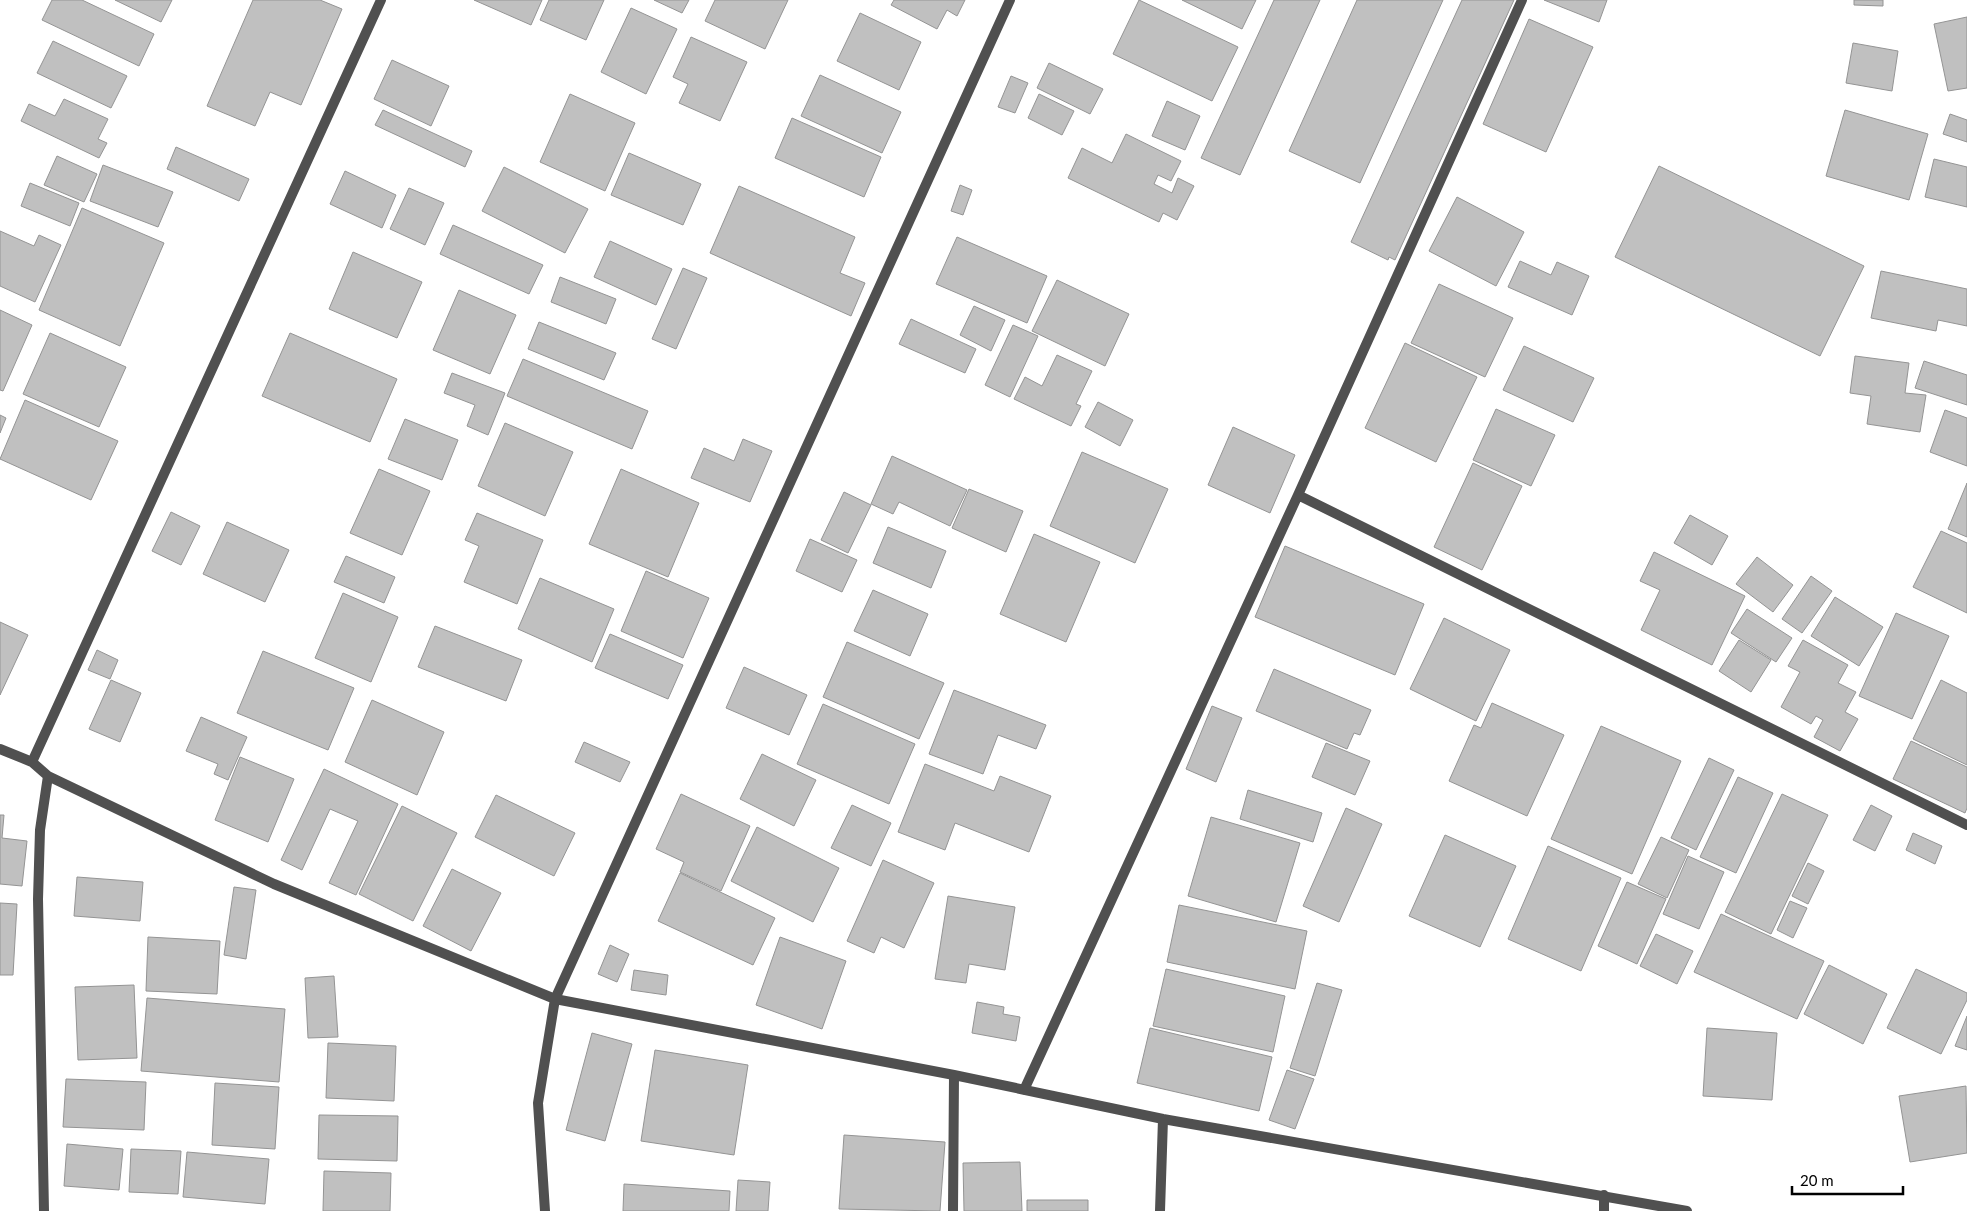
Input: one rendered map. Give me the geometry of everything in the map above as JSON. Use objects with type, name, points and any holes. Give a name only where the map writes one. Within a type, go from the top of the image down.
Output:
[{"type":"street","points":[[32,762],[381,0]]},
{"type":"street","points":[[545,1211],[538,1103],[555,999],[1010,0]]},
{"type":"street","points":[[1024,1090],[1298,495],[1522,0]]},
{"type":"street","points":[[1298,495],[1967,825]]},
{"type":"street","points":[[0,749],[32,762],[48,776],[274,884],[555,999],[954,1075],[1163,1119],[1687,1211]]},
{"type":"street","points":[[44,1211],[38,899],[40,830],[48,776]]},
{"type":"street","points":[[952,1211],[954,1075]]},
{"type":"street","points":[[1160,1211],[1163,1119]]},
{"type":"street","points":[[1604,1196],[1604,1211]]},
{"type":"building","points":[[52,0],[82,0],[154,34],[139,66],[42,20]]},
{"type":"building","points":[[115,0],[172,0],[161,22]]},
{"type":"building","points":[[253,0],[320,0],[342,9],[301,105],[270,92],[255,126],[207,106]]},
{"type":"building","points":[[474,0],[542,0],[531,25]]},
{"type":"building","points":[[549,0],[604,0],[586,40],[540,20]]},
{"type":"building","points":[[654,0],[689,0],[682,13]]},
{"type":"building","points":[[715,0],[788,0],[765,49],[705,21]]},
{"type":"building","points":[[894,0],[965,0],[957,16],[947,10],[937,29],[891,5]]},
{"type":"building","points":[[1139,0],[1238,47],[1212,101],[1113,54]]},
{"type":"building","points":[[1182,0],[1256,0],[1242,29]]},
{"type":"building","points":[[1274,0],[1320,0],[1240,175],[1201,158]]},
{"type":"building","points":[[1357,0],[1443,0],[1360,183],[1289,151]]},
{"type":"building","points":[[1462,0],[1514,0],[1395,260],[1389,257],[1388,260],[1351,242]]},
{"type":"building","points":[[1544,0],[1607,0],[1599,22]]},
{"type":"building","points":[[1854,0],[1883,0],[1883,6],[1854,5]]},
{"type":"building","points":[[631,8],[677,29],[646,94],[601,72]]},
{"type":"building","points":[[860,13],[921,42],[899,90],[837,61]]},
{"type":"building","points":[[1967,17],[1967,88],[1948,91],[1934,24]]},
{"type":"building","points":[[1529,19],[1593,47],[1546,152],[1483,124]]},
{"type":"building","points":[[691,37],[747,62],[720,121],[679,103],[688,84],[673,77]]},
{"type":"building","points":[[53,41],[127,76],[111,108],[37,73]]},
{"type":"building","points":[[1853,43],[1898,51],[1892,91],[1846,83]]},
{"type":"building","points":[[392,60],[449,86],[431,126],[374,99]]},
{"type":"building","points":[[1049,63],[1103,89],[1090,114],[1037,88]]},
{"type":"building","points":[[820,75],[901,112],[882,153],[801,116]]},
{"type":"building","points":[[1011,76],[1028,83],[1015,113],[998,107]]},
{"type":"building","points":[[570,94],[635,123],[605,191],[540,162]]},
{"type":"building","points":[[1039,94],[1074,111],[1062,135],[1028,118]]},
{"type":"building","points":[[64,99],[108,119],[98,139],[107,143],[99,158],[21,121],[29,104],[55,116]]},
{"type":"building","points":[[1167,101],[1200,116],[1185,150],[1152,136]]},
{"type":"building","points":[[383,110],[472,151],[465,167],[375,125]]},
{"type":"building","points":[[1845,110],[1928,134],[1909,200],[1826,176]]},
{"type":"building","points":[[1950,114],[1967,120],[1967,142],[1943,134]]},
{"type":"building","points":[[792,118],[881,157],[864,197],[775,158]]},
{"type":"building","points":[[1126,134],[1181,161],[1171,181],[1158,175],[1154,184],[1172,193],[1178,178],[1194,186],[1177,220],[1163,213],[1159,222],[1068,178],[1082,148],[1112,163]]},
{"type":"building","points":[[176,147],[249,179],[239,201],[167,169]]},
{"type":"building","points":[[629,153],[701,184],[683,225],[611,195]]},
{"type":"building","points":[[57,156],[97,174],[84,202],[44,185]]},
{"type":"building","points":[[1934,159],[1967,167],[1967,207],[1925,197]]},
{"type":"building","points":[[103,165],[173,192],[158,227],[90,201]]},
{"type":"building","points":[[1659,166],[1864,266],[1820,356],[1615,257]]},
{"type":"building","points":[[504,167],[588,209],[565,253],[482,211]]},
{"type":"building","points":[[345,171],[396,195],[382,228],[330,204]]},
{"type":"building","points":[[30,183],[79,203],[70,226],[21,206]]},
{"type":"building","points":[[960,185],[972,190],[963,215],[951,211]]},
{"type":"building","points":[[739,186],[855,237],[840,273],[865,283],[851,316],[710,253]]},
{"type":"building","points":[[409,188],[444,203],[425,245],[390,229]]},
{"type":"building","points":[[1457,197],[1524,232],[1496,286],[1429,251]]},
{"type":"building","points":[[82,208],[164,243],[120,346],[39,310]]},
{"type":"building","points":[[453,225],[543,265],[529,294],[440,254]]},
{"type":"building","points":[[0,231],[34,246],[39,235],[61,245],[35,302],[0,286]]},
{"type":"building","points":[[957,237],[1047,276],[1027,323],[936,284]]},
{"type":"building","points":[[610,241],[672,269],[656,305],[594,277]]},
{"type":"building","points":[[353,252],[422,282],[397,338],[329,309]]},
{"type":"building","points":[[1520,261],[1551,275],[1557,262],[1589,276],[1572,315],[1508,287]]},
{"type":"building","points":[[683,268],[707,278],[676,349],[652,339]]},
{"type":"building","points":[[1881,271],[1967,289],[1967,326],[1938,320],[1936,331],[1871,318]]},
{"type":"building","points":[[560,277],[616,299],[606,324],[551,302]]},
{"type":"building","points":[[1057,280],[1129,314],[1105,366],[1032,331]]},
{"type":"building","points":[[1439,284],[1513,318],[1485,377],[1411,343]]},
{"type":"building","points":[[459,290],[516,315],[490,374],[433,350]]},
{"type":"building","points":[[974,306],[1005,320],[991,351],[960,335]]},
{"type":"building","points":[[0,310],[32,325],[3,391],[0,390]]},
{"type":"building","points":[[911,319],[976,349],[965,373],[899,344]]},
{"type":"building","points":[[539,322],[616,353],[604,380],[528,349]]},
{"type":"building","points":[[1013,325],[1038,336],[1010,397],[985,385]]},
{"type":"building","points":[[50,333],[126,367],[99,427],[23,394]]},
{"type":"building","points":[[290,333],[397,379],[370,442],[262,396]]},
{"type":"building","points":[[1405,343],[1477,377],[1436,462],[1365,428]]},
{"type":"building","points":[[1524,346],[1594,378],[1573,422],[1503,390]]},
{"type":"building","points":[[1057,355],[1092,371],[1076,404],[1081,406],[1071,426],[1014,399],[1025,377],[1042,386]]},
{"type":"building","points":[[1855,356],[1909,363],[1905,393],[1926,395],[1920,432],[1867,424],[1871,396],[1850,393]]},
{"type":"building","points":[[523,359],[648,411],[632,449],[507,396]]},
{"type":"building","points":[[1924,361],[1967,375],[1967,405],[1915,388]]},
{"type":"building","points":[[452,373],[505,393],[488,435],[467,426],[475,405],[444,393]]},
{"type":"building","points":[[25,400],[118,441],[91,500],[0,459]]},
{"type":"building","points":[[1098,402],[1133,420],[1120,446],[1085,427]]},
{"type":"building","points":[[1496,409],[1555,435],[1531,486],[1473,460]]},
{"type":"building","points":[[1945,410],[1967,418],[1967,466],[1930,452]]},
{"type":"building","points":[[0,415],[6,418],[0,433]]},
{"type":"building","points":[[405,419],[458,440],[442,480],[388,459]]},
{"type":"building","points":[[505,423],[573,452],[545,516],[478,486]]},
{"type":"building","points":[[1233,427],[1295,455],[1270,513],[1208,485]]},
{"type":"building","points":[[743,439],[772,451],[750,502],[691,478],[704,448],[734,461]]},
{"type":"building","points":[[1082,452],[1168,489],[1135,563],[1050,526]]},
{"type":"building","points":[[892,456],[967,490],[950,526],[899,502],[893,514],[871,504]]},
{"type":"building","points":[[1473,463],[1522,486],[1482,570],[1434,547]]},
{"type":"building","points":[[379,469],[430,491],[402,555],[350,533]]},
{"type":"building","points":[[621,469],[699,503],[668,577],[589,544]]},
{"type":"building","points":[[1967,483],[1967,537],[1948,529]]},
{"type":"building","points":[[969,489],[1023,511],[1006,552],[952,528]]},
{"type":"building","points":[[844,492],[871,505],[848,553],[821,540]]},
{"type":"building","points":[[171,512],[200,526],[181,565],[152,551]]},
{"type":"building","points":[[477,513],[543,540],[517,604],[464,582],[479,546],[465,540]]},
{"type":"building","points":[[1690,515],[1728,536],[1712,565],[1674,543]]},
{"type":"building","points":[[227,522],[289,550],[265,602],[203,574]]},
{"type":"building","points":[[888,527],[946,551],[931,588],[873,563]]},
{"type":"building","points":[[1941,531],[1967,543],[1967,613],[1913,587]]},
{"type":"building","points":[[1034,534],[1100,562],[1066,642],[1000,614]]},
{"type":"building","points":[[810,539],[857,560],[842,592],[796,571]]},
{"type":"building","points":[[1285,546],[1424,604],[1395,675],[1255,617]]},
{"type":"building","points":[[1654,552],[1745,596],[1712,665],[1641,630],[1660,590],[1640,581]]},
{"type":"building","points":[[346,556],[395,577],[384,603],[334,582]]},
{"type":"building","points":[[1757,557],[1793,585],[1773,612],[1736,584]]},
{"type":"building","points":[[646,571],[709,598],[683,658],[621,631]]},
{"type":"building","points":[[1811,576],[1832,591],[1802,633],[1782,619]]},
{"type":"building","points":[[540,578],[614,609],[592,662],[518,629]]},
{"type":"building","points":[[873,590],[928,614],[910,656],[854,631]]},
{"type":"building","points":[[343,593],[398,617],[371,682],[315,658]]},
{"type":"building","points":[[1835,597],[1883,627],[1859,666],[1811,636]]},
{"type":"building","points":[[1747,609],[1792,638],[1776,662],[1731,633]]},
{"type":"building","points":[[1896,613],[1949,636],[1912,719],[1859,696]]},
{"type":"building","points":[[1444,618],[1510,650],[1476,721],[1410,689]]},
{"type":"building","points":[[0,622],[28,635],[0,695]]},
{"type":"building","points":[[435,626],[522,660],[506,701],[418,667]]},
{"type":"building","points":[[610,634],[683,665],[668,699],[595,668]]},
{"type":"building","points":[[1739,640],[1771,660],[1751,692],[1719,671]]},
{"type":"building","points":[[1803,640],[1848,665],[1838,683],[1856,692],[1845,712],[1858,719],[1840,751],[1814,737],[1823,720],[1816,716],[1811,724],[1781,707],[1800,672],[1788,666]]},
{"type":"building","points":[[847,642],[944,683],[919,739],[823,697]]},
{"type":"building","points":[[97,650],[118,660],[110,679],[88,670]]},
{"type":"building","points":[[263,651],[354,688],[328,750],[237,713]]},
{"type":"building","points":[[744,667],[807,695],[789,735],[726,708]]},
{"type":"building","points":[[1274,669],[1371,710],[1360,735],[1354,733],[1347,749],[1256,711]]},
{"type":"building","points":[[111,680],[141,693],[120,742],[89,729]]},
{"type":"building","points":[[1941,680],[1967,693],[1967,765],[1913,739]]},
{"type":"building","points":[[954,690],[1046,725],[1036,749],[998,735],[983,774],[929,754]]},
{"type":"building","points":[[372,700],[444,732],[417,795],[345,762]]},
{"type":"building","points":[[1492,703],[1564,735],[1527,816],[1449,781],[1474,725],[1481,728]]},
{"type":"building","points":[[823,704],[915,744],[889,804],[797,764]]},
{"type":"building","points":[[1212,706],[1242,718],[1216,782],[1186,769]]},
{"type":"building","points":[[201,717],[247,737],[228,780],[214,774],[218,764],[186,751]]},
{"type":"building","points":[[1601,726],[1681,761],[1632,874],[1551,839]]},
{"type":"building","points":[[1911,741],[1967,767],[1967,808],[1965,813],[1893,779]]},
{"type":"building","points":[[584,742],[630,762],[620,782],[575,762]]},
{"type":"building","points":[[1326,743],[1370,761],[1355,795],[1312,777]]},
{"type":"building","points":[[762,754],[816,780],[794,826],[740,799]]},
{"type":"building","points":[[240,757],[294,779],[268,842],[215,820]]},
{"type":"building","points":[[1709,758],[1734,770],[1696,850],[1671,838]]},
{"type":"building","points":[[925,764],[994,791],[1000,776],[1051,796],[1029,852],[955,823],[945,850],[898,832]]},
{"type":"building","points":[[324,769],[398,804],[356,895],[329,883],[358,821],[330,809],[302,870],[281,860]]},
{"type":"building","points":[[1738,777],[1773,793],[1736,873],[1700,857]]},
{"type":"building","points":[[1248,790],[1322,813],[1313,842],[1240,819]]},
{"type":"building","points":[[681,794],[750,826],[721,891],[680,872],[684,862],[656,849]]},
{"type":"building","points":[[1782,794],[1828,815],[1771,934],[1725,912]]},
{"type":"building","points":[[496,795],[575,833],[554,876],[475,837]]},
{"type":"building","points":[[852,805],[891,823],[871,866],[831,848]]},
{"type":"building","points":[[1871,805],[1892,816],[1875,851],[1853,840]]},
{"type":"building","points":[[402,806],[457,833],[413,921],[359,894]]},
{"type":"building","points":[[1346,808],[1382,824],[1339,922],[1303,906]]},
{"type":"building","points":[[0,815],[4,815],[2,838],[27,841],[22,886],[0,884]]},
{"type":"building","points":[[1211,817],[1300,843],[1276,922],[1188,896]]},
{"type":"building","points":[[757,827],[839,868],[813,922],[731,881]]},
{"type":"building","points":[[1913,833],[1942,846],[1935,864],[1906,850]]},
{"type":"building","points":[[1445,835],[1516,866],[1480,947],[1409,916]]},
{"type":"building","points":[[1661,837],[1689,850],[1667,898],[1638,884]]},
{"type":"building","points":[[1548,846],[1621,878],[1581,971],[1508,939]]},
{"type":"building","points":[[1688,856],[1724,872],[1699,929],[1663,914]]},
{"type":"building","points":[[883,860],[934,883],[904,948],[881,937],[874,953],[847,941]]},
{"type":"building","points":[[1808,863],[1824,871],[1808,904],[1792,896]]},
{"type":"building","points":[[452,869],[501,893],[471,951],[423,926]]},
{"type":"building","points":[[680,873],[775,918],[753,965],[658,921]]},
{"type":"building","points":[[77,877],[143,882],[140,921],[74,916]]},
{"type":"building","points":[[1627,882],[1666,899],[1637,964],[1598,946]]},
{"type":"building","points":[[234,887],[256,890],[246,959],[224,955]]},
{"type":"building","points":[[948,896],[1015,907],[1005,970],[969,964],[966,983],[935,979]]},
{"type":"building","points":[[1790,901],[1807,908],[1793,938],[1777,930]]},
{"type":"building","points":[[0,903],[17,904],[13,975],[0,975]]},
{"type":"building","points":[[1179,905],[1307,931],[1295,989],[1167,962]]},
{"type":"building","points":[[1721,914],[1824,961],[1797,1019],[1694,972]]},
{"type":"building","points":[[1656,934],[1693,951],[1677,984],[1640,966]]},
{"type":"building","points":[[148,937],[220,941],[217,994],[146,991]]},
{"type":"building","points":[[780,937],[846,961],[822,1029],[756,1005]]},
{"type":"building","points":[[610,945],[629,954],[617,982],[598,974]]},
{"type":"building","points":[[1829,965],[1887,994],[1863,1044],[1804,1014]]},
{"type":"building","points":[[1166,969],[1285,996],[1273,1052],[1153,1026]]},
{"type":"building","points":[[1916,969],[1967,993],[1967,1000],[1941,1054],[1887,1028]]},
{"type":"building","points":[[634,970],[668,975],[666,995],[631,990]]},
{"type":"building","points":[[334,976],[338,1037],[308,1038],[305,978]]},
{"type":"building","points":[[1317,983],[1342,990],[1315,1076],[1290,1068]]},
{"type":"building","points":[[134,985],[137,1058],[78,1060],[75,987]]},
{"type":"building","points":[[147,998],[285,1009],[279,1082],[141,1071]]},
{"type":"building","points":[[977,1002],[1004,1007],[1003,1014],[1020,1017],[1016,1041],[972,1033]]},
{"type":"building","points":[[1967,1016],[1967,1050],[1955,1046]]},
{"type":"building","points":[[1150,1028],[1272,1057],[1259,1111],[1137,1083]]},
{"type":"building","points":[[1707,1028],[1777,1033],[1772,1100],[1703,1096]]},
{"type":"building","points":[[592,1033],[632,1044],[605,1141],[566,1130]]},
{"type":"building","points":[[328,1043],[396,1046],[394,1101],[326,1098]]},
{"type":"building","points":[[655,1050],[748,1065],[734,1155],[641,1141]]},
{"type":"building","points":[[1287,1070],[1314,1079],[1295,1129],[1269,1120]]},
{"type":"building","points":[[66,1079],[146,1082],[144,1130],[63,1127]]},
{"type":"building","points":[[215,1083],[279,1087],[275,1149],[212,1145]]},
{"type":"building","points":[[1966,1086],[1967,1153],[1910,1162],[1899,1096]]},
{"type":"building","points":[[319,1115],[398,1116],[397,1161],[318,1159]]},
{"type":"building","points":[[844,1135],[945,1142],[940,1211],[839,1209]]},
{"type":"building","points":[[67,1144],[123,1149],[119,1190],[64,1186]]},
{"type":"building","points":[[131,1149],[181,1151],[178,1194],[129,1192]]},
{"type":"building","points":[[187,1152],[269,1159],[265,1204],[183,1197]]},
{"type":"building","points":[[1020,1162],[1022,1211],[964,1211],[963,1163]]},
{"type":"building","points":[[324,1171],[391,1173],[390,1211],[323,1211]]},
{"type":"building","points":[[738,1180],[770,1182],[768,1211],[736,1211]]},
{"type":"building","points":[[624,1184],[730,1191],[729,1211],[623,1211]]},
{"type":"building","points":[[1027,1200],[1088,1200],[1088,1211],[1027,1211]]}]
